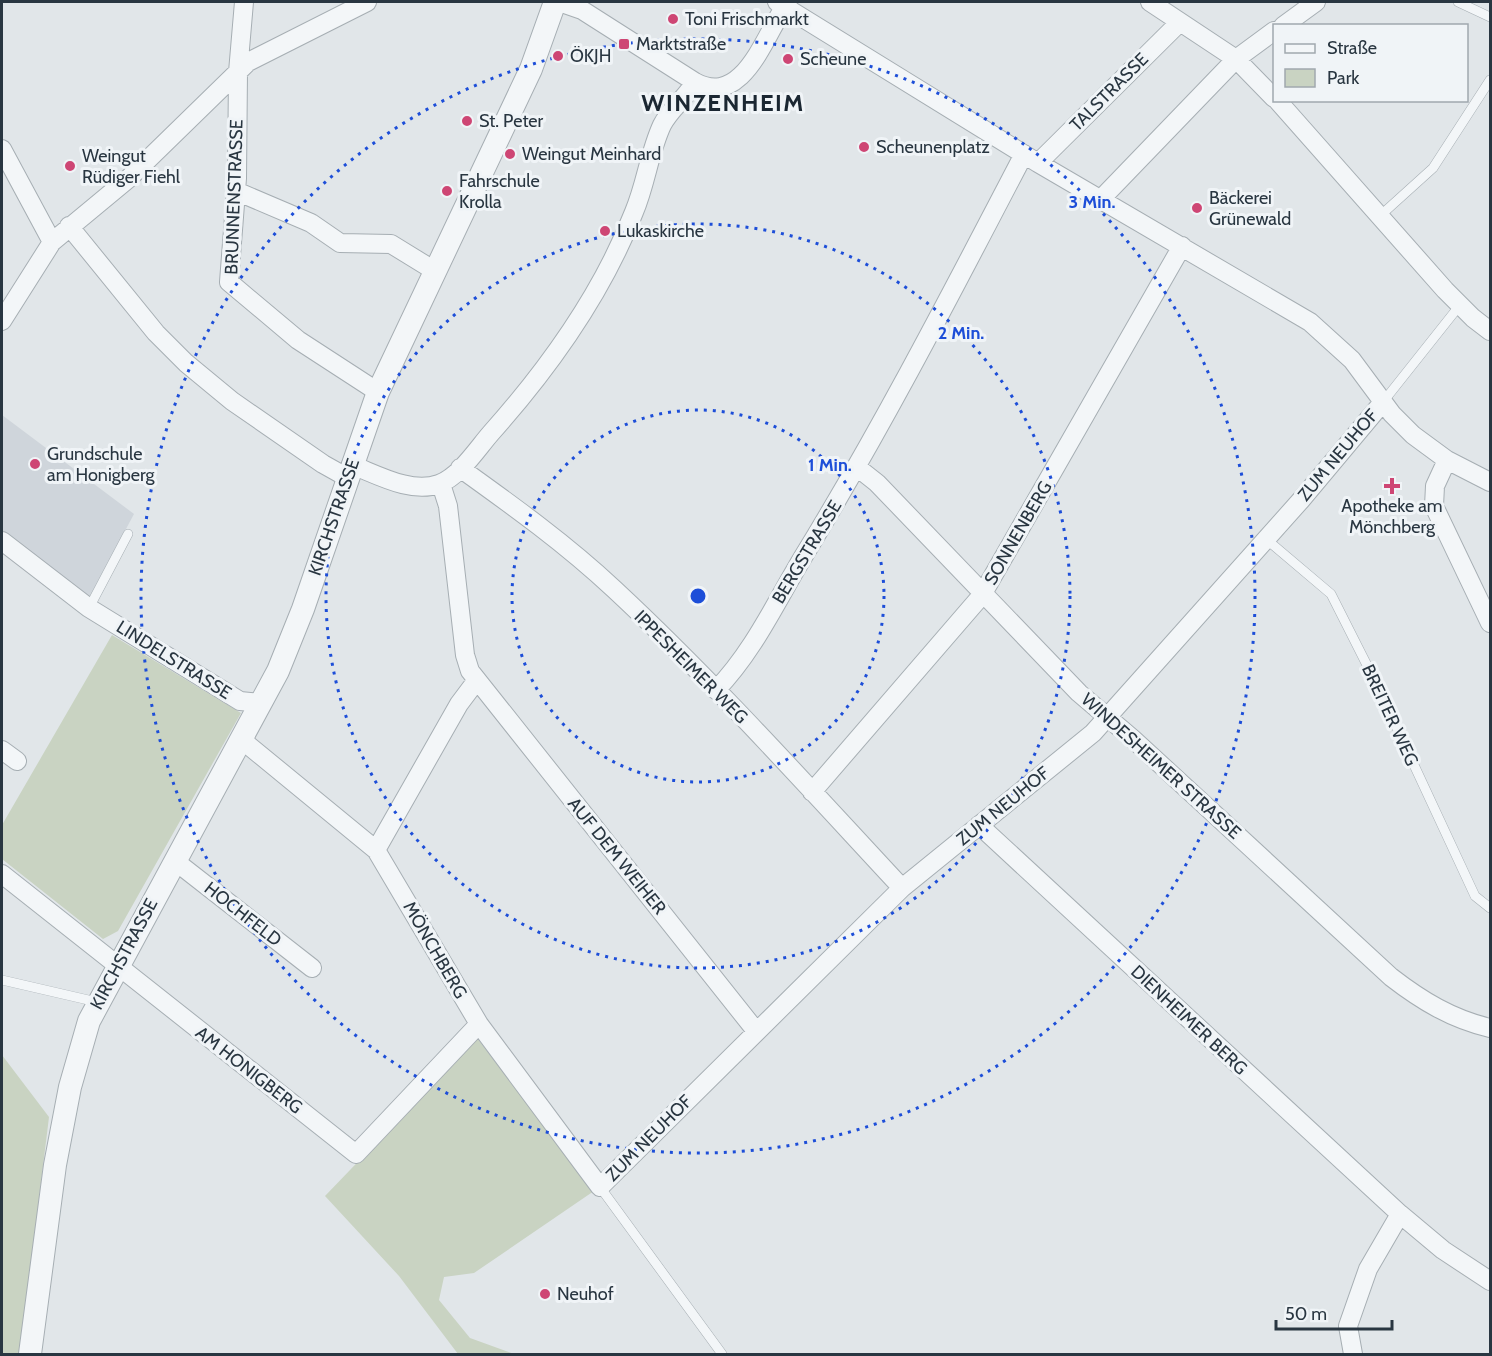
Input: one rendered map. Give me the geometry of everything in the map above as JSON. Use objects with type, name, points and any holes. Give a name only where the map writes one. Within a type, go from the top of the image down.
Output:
[{"type":"street","name":"BRUNNENSTRASSE","points":[[244,2],[238,72],[236,191],[229,282],[298,340],[378,392]]},
{"type":"street","points":[[2,321],[52,242],[121,185],[238,72],[262,52],[367,2]]},
{"type":"street","points":[[557,2],[591,15],[703,87],[716,87],[740,78],[750,66],[783,3],[1031,159],[1320,329],[1352,360],[1408,431],[1447,460],[1491,482]]},
{"type":"street","name":"KIRCHSTRASSE","points":[[30,1354],[55,1165],[70,1087],[93,1012],[262,703],[295,633],[378,392],[531,69],[557,2]]},
{"type":"street","points":[[1150,2],[1236,59],[1273,96]]},
{"type":"street","points":[[1286,24],[1316,2]]},
{"type":"street","name":"TALSTRASSE","points":[[1031,159],[1180,22]]},
{"type":"street","points":[[1101,199],[1236,59],[1273,32]]},
{"type":"street","points":[[69,226],[156,333],[186,363],[232,401],[323,464],[405,485],[425,487],[441,484],[460,468],[537,380],[579,317],[634,213],[662,126],[695,82]]},
{"type":"street","points":[[1279,102],[1460,305],[1491,332]]},
{"type":"street","points":[[2,149],[52,242]]},
{"type":"street","name":"BERGSTRASSE","points":[[716,690],[732,675],[858,468],[1031,159]]},
{"type":"street","points":[[236,191],[311,223],[340,243],[391,244],[435,271]]},
{"type":"street","name":"SONNENBERG","points":[[812,792],[982,595],[1182,246]]},
{"type":"street","name":"ZUM NEUHOF","points":[[600,1187],[902,888],[1081,743],[1108,718],[1383,402]]},
{"type":"street","points":[[1447,460],[1435,486],[1434,506],[1491,624]]},
{"type":"street","name":"IPPESHEIMER WEG","points":[[460,468],[584,563],[716,690],[902,888]]},
{"type":"street","name":"WINDESHEIMER STRASSE","points":[[858,468],[877,483],[982,595],[1079,693],[1391,977],[1432,1007],[1455,1018],[1491,1028]]},
{"type":"street","name":"AUF DEM WEIHER","points":[[441,484],[451,526],[465,654],[470,671],[756,1031]]},
{"type":"street","name":"LINDELSTRASSE","points":[[2,541],[89,608],[240,700],[262,703]]},
{"type":"street","points":[[376,850],[459,704],[477,680]]},
{"type":"street","name":"MÖNCHBERG","points":[[242,740],[376,850],[479,1024],[600,1187]]},
{"type":"street","points":[[2,750],[17,761]]},
{"type":"street","name":"DIENHEIMER BERG","points":[[979,825],[1400,1214],[1443,1250],[1491,1281]]},
{"type":"street","name":"HOCHFELD","points":[[175,861],[312,968]]},
{"type":"street","name":"AM HONIGBERG","points":[[2,874],[356,1154],[479,1024]]},
{"type":"street","points":[[1353,1354],[1348,1326],[1351,1317],[1368,1269],[1400,1214]]},
{"type":"lane","points":[[1458,2],[1491,17]]},
{"type":"lane","points":[[1381,215],[1433,168],[1491,80]]},
{"type":"lane","points":[[1383,402],[1460,305]]},
{"type":"lane","points":[[89,608],[128,534]]},
{"type":"lane","name":"BREITER WEG","points":[[1266,538],[1331,594],[1475,896],[1491,908]]},
{"type":"lane","points":[[2,980],[93,1012]]},
{"type":"lane","points":[[600,1187],[722,1354]]},
{"type":"shaded area","name":"Grundschule am Honigberg","points":[[2,415],[134,514],[89,598],[61,580],[2,530]]},
{"type":"green space","points":[[112,635],[241,713],[118,931],[103,939],[2,859],[2,825]]},
{"type":"green space","points":[[477,1038],[594,1191],[474,1273],[444,1277],[439,1300],[470,1338],[514,1354],[458,1354],[399,1276],[325,1196]]},
{"type":"green space","points":[[2,1055],[49,1117],[20,1354],[2,1354]]},
{"type":"place","name":"Toni Frischmarkt","points":[[673,19]]},
{"type":"place","name":"Marktstraße","points":[[624,44]]},
{"type":"place","name":"ÖKJH","points":[[558,56]]},
{"type":"place","name":"Scheune","points":[[788,59]]},
{"type":"place","name":"St. Peter","points":[[467,121]]},
{"type":"place","name":"Scheunenplatz","points":[[864,147]]},
{"type":"place","name":"Weingut Meinhard","points":[[510,154]]},
{"type":"place","name":"Weingut Rüdiger Fiehl","points":[[70,166]]},
{"type":"place","name":"Fahrschule Krolla","points":[[447,191]]},
{"type":"place","name":"Bäckerei Grünewald","points":[[1197,208]]},
{"type":"place","name":"Lukaskirche","points":[[605,231]]},
{"type":"place","name":"Grundschule am Honigberg","points":[[35,464]]},
{"type":"place","name":"Apotheke am Mönchberg","points":[[1392,486]]},
{"type":"place","name":"Neuhof","points":[[545,1294]]},
{"type":"district","name":"WINZENHEIM","points":[[723,103]]}]
